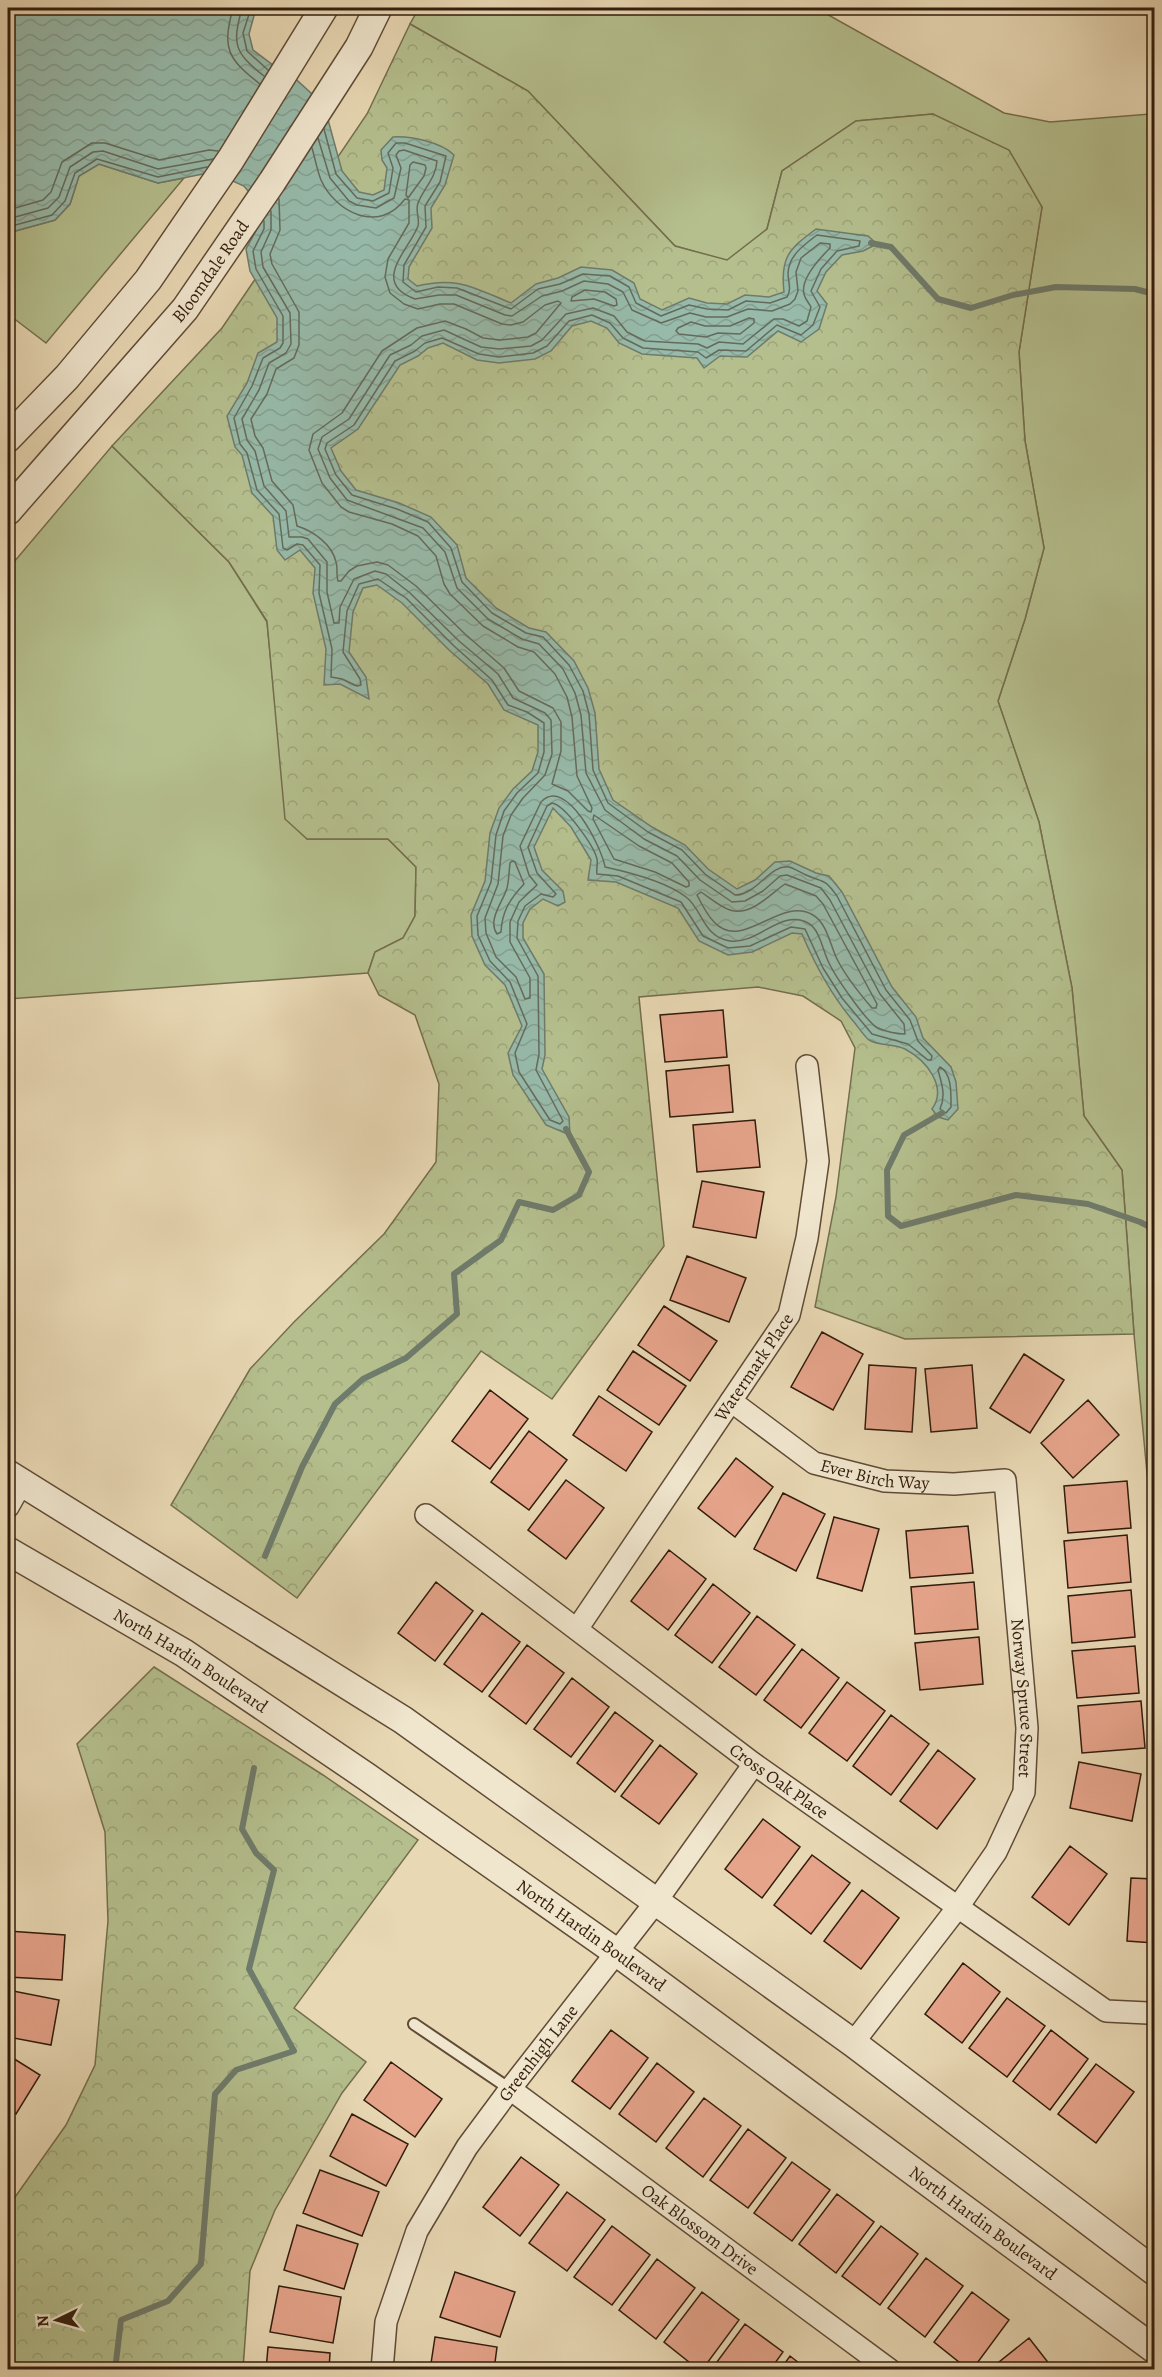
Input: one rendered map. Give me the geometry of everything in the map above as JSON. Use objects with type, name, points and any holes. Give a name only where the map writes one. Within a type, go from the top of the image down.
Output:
[{"type":"street","points":[[8,438],[67,376],[148,280],[231,159],[324,8]]},
{"type":"street","name":"Bloomdale Road","points":[[8,511],[185,309],[272,182],[359,47],[378,8]]},
{"type":"street","name":"Watermark Place","points":[[577,1629],[789,1315],[807,1238],[818,1161],[807,1066]]},
{"type":"street","name":"Ever Birch Way","points":[[731,1401],[814,1463],[885,1481],[954,1484],[1005,1480]]},
{"type":"street","points":[[8,1507],[15,1478],[403,1720],[852,2043],[1155,2271]]},
{"type":"street","name":"Norway Spruce Street","points":[[852,2043],[958,1907],[996,1852],[1023,1792],[1027,1728],[1005,1480]]},
{"type":"street","name":"Cross Oak Place","points":[[426,1515],[754,1764],[1106,2011],[1148,2013]]},
{"type":"street","name":"North Hardin Boulevard","points":[[8,1551],[184,1653],[367,1777],[616,1952],[1155,2349]]},
{"type":"street","name":"Greenhigh Lane","points":[[382,2370],[386,2322],[417,2231],[467,2147],[655,1903],[754,1764]]},
{"type":"street","name":"Oak Blossom Drive","points":[[510,2089],[890,2370]]},
{"type":"lane","points":[[414,2024],[510,2089]]},
{"type":"green space","points":[[419,8],[816,8],[1004,113],[1050,122],[1150,114],[1154,184],[1154,1548],[1134,1334],[1122,1170],[1084,1116],[1072,988],[1039,822],[998,701],[1025,619],[1044,548],[1025,441],[1019,352],[1042,207],[933,114],[856,121],[782,171],[767,229],[728,261],[675,246],[528,91],[410,24]]},
{"type":"green space","points":[[410,24],[528,91],[675,246],[727,260],[767,229],[782,171],[856,121],[933,114],[1009,150],[1042,207],[1019,352],[1025,441],[1044,548],[1025,619],[998,701],[1039,822],[1072,988],[1084,1116],[1122,1170],[1134,1334],[905,1339],[815,1307],[836,1197],[855,1048],[841,1021],[803,996],[758,987],[639,997],[664,1246],[552,1399],[481,1351],[297,1598],[171,1505],[250,1369],[294,1322],[384,1234],[436,1162],[439,1084],[415,1015],[379,995],[368,973],[375,952],[403,938],[415,916],[416,867],[388,839],[307,839],[285,819],[267,621],[229,562],[112,446],[222,328],[367,114]]},
{"type":"green space","points":[[99,164],[158,183],[184,178],[46,343],[8,314],[8,233],[55,220],[70,204],[79,176]]},
{"type":"green space","points":[[112,446],[229,562],[267,622],[275,703],[307,839],[388,839],[416,867],[415,916],[403,938],[375,952],[368,973],[8,999],[8,569]]},
{"type":"green space","points":[[154,1667],[323,1775],[418,1840],[294,2008],[366,2062],[342,2093],[275,2210],[250,2271],[243,2369],[8,2369],[8,2207],[66,2125],[95,2065],[108,1921],[105,1832],[77,1744]]},
{"type":"water","points":[[8,8],[261,8],[255,12],[249,34],[253,50],[277,68],[289,73],[324,105],[342,171],[359,192],[373,195],[384,190],[387,168],[382,160],[381,150],[393,137],[425,141],[442,147],[454,155],[445,185],[431,208],[432,228],[409,267],[408,279],[417,286],[431,283],[455,283],[476,288],[511,303],[536,284],[558,278],[581,267],[612,270],[634,283],[640,299],[662,310],[689,298],[707,303],[727,304],[745,295],[769,297],[784,292],[784,270],[788,255],[799,242],[816,229],[868,236],[877,244],[863,251],[842,255],[826,272],[817,291],[827,304],[819,329],[801,342],[778,331],[747,357],[720,356],[704,368],[697,358],[642,354],[619,343],[607,328],[591,321],[572,326],[551,351],[535,359],[499,363],[477,360],[443,343],[428,348],[400,365],[358,429],[331,448],[341,471],[356,490],[399,503],[431,517],[457,545],[466,578],[496,608],[529,628],[546,632],[574,661],[588,688],[595,713],[599,769],[613,800],[652,827],[685,845],[708,869],[737,889],[755,880],[775,862],[790,861],[816,873],[829,876],[842,892],[892,987],[916,1017],[923,1038],[951,1067],[956,1082],[958,1109],[948,1120],[938,1117],[932,1109],[936,1101],[936,1083],[927,1067],[905,1049],[873,1042],[865,1036],[831,991],[802,934],[792,933],[752,952],[728,955],[699,941],[678,908],[616,882],[588,880],[591,860],[571,827],[553,808],[534,847],[542,870],[563,891],[565,902],[558,906],[543,899],[530,909],[523,923],[523,938],[544,974],[545,1055],[542,1069],[569,1117],[570,1135],[546,1125],[513,1075],[508,1053],[522,1026],[505,985],[485,965],[472,936],[471,915],[485,881],[490,833],[499,808],[513,789],[532,771],[538,752],[538,725],[504,710],[488,684],[449,650],[402,603],[377,585],[363,588],[353,612],[349,652],[366,677],[369,699],[340,684],[324,685],[326,649],[313,593],[315,568],[300,550],[285,560],[277,550],[273,516],[252,493],[242,455],[235,447],[227,416],[247,383],[258,353],[277,342],[277,318],[250,271],[246,249],[258,227],[257,202],[244,186],[213,172],[158,183],[99,164],[79,176],[70,204],[55,220],[8,233]]},
{"type":"building","points":[[723,1010],[727,1057],[665,1062],[660,1015]]},
{"type":"building","points":[[729,1065],[733,1112],[670,1117],[666,1071]]},
{"type":"building","points":[[755,1120],[760,1167],[697,1172],[693,1125]]},
{"type":"building","points":[[702,1181],[764,1192],[756,1238],[693,1227]]},
{"type":"building","points":[[687,1256],[746,1278],[729,1322],[670,1300]]},
{"type":"building","points":[[664,1306],[717,1341],[690,1381],[638,1345]]},
{"type":"building","points":[[822,1332],[863,1354],[833,1410],[791,1387]]},
{"type":"building","points":[[633,1351],[686,1386],[659,1425],[607,1390]]},
{"type":"building","points":[[1024,1354],[1064,1380],[1030,1433],[990,1408]]},
{"type":"building","points":[[869,1365],[916,1368],[912,1432],[865,1429]]},
{"type":"building","points":[[972,1365],[977,1428],[931,1432],[925,1369]]},
{"type":"building","points":[[490,1390],[528,1419],[490,1469],[452,1441]]},
{"type":"building","points":[[599,1396],[652,1432],[626,1471],[573,1435]]},
{"type":"building","points":[[1088,1400],[1119,1435],[1073,1478],[1041,1443]]},
{"type":"building","points":[[529,1431],[567,1460],[529,1510],[491,1482]]},
{"type":"building","points":[[736,1458],[773,1487],[735,1537],[698,1508]]},
{"type":"building","points":[[566,1480],[604,1508],[566,1559],[528,1530]]},
{"type":"building","points":[[1127,1481],[1131,1528],[1068,1533],[1064,1486]]},
{"type":"building","points":[[783,1493],[825,1514],[796,1571],[754,1549]]},
{"type":"building","points":[[834,1517],[879,1529],[862,1591],[817,1578]]},
{"type":"building","points":[[968,1526],[973,1573],[910,1578],[906,1531]]},
{"type":"building","points":[[1127,1535],[1131,1582],[1068,1588],[1064,1541]]},
{"type":"building","points":[[669,1550],[706,1579],[668,1630],[631,1601]]},
{"type":"building","points":[[436,1582],[473,1611],[435,1661],[398,1633]]},
{"type":"building","points":[[974,1582],[978,1629],[915,1634],[911,1587]]},
{"type":"building","points":[[713,1584],[750,1613],[712,1663],[675,1635]]},
{"type":"building","points":[[1131,1590],[1135,1637],[1072,1643],[1068,1596]]},
{"type":"building","points":[[482,1613],[520,1642],[482,1692],[444,1664]]},
{"type":"building","points":[[757,1616],[795,1645],[756,1695],[719,1667]]},
{"type":"building","points":[[979,1637],[983,1684],[920,1690],[915,1643]]},
{"type":"building","points":[[527,1645],[564,1673],[526,1724],[489,1696]]},
{"type":"building","points":[[1135,1646],[1139,1693],[1077,1698],[1072,1651]]},
{"type":"building","points":[[802,1649],[839,1678],[801,1728],[764,1700]]},
{"type":"building","points":[[572,1678],[609,1707],[571,1757],[534,1729]]},
{"type":"building","points":[[847,1682],[885,1711],[847,1761],[809,1733]]},
{"type":"building","points":[[1141,1701],[1145,1748],[1082,1753],[1078,1706]]},
{"type":"building","points":[[615,1712],[653,1741],[615,1792],[577,1763]]},
{"type":"building","points":[[891,1715],[929,1744],[891,1795],[853,1766]]},
{"type":"building","points":[[660,1745],[697,1774],[659,1824],[621,1796]]},
{"type":"building","points":[[938,1750],[975,1779],[937,1829],[900,1801]]},
{"type":"building","points":[[1079,1762],[1141,1774],[1132,1821],[1070,1808]]},
{"type":"building","points":[[763,1819],[800,1847],[762,1898],[725,1869]]},
{"type":"building","points":[[1070,1846],[1107,1874],[1069,1925],[1032,1897]]},
{"type":"building","points":[[812,1855],[850,1883],[811,1934],[774,1905]]},
{"type":"building","points":[[1131,1878],[1154,1879],[1154,1943],[1127,1941]]},
{"type":"building","points":[[862,1890],[899,1918],[861,1969],[824,1941]]},
{"type":"building","points":[[8,1931],[65,1935],[62,1980],[8,1977]]},
{"type":"building","points":[[963,1963],[1000,1992],[962,2043],[925,2014]]},
{"type":"building","points":[[8,1990],[59,2000],[51,2045],[8,2037]]},
{"type":"building","points":[[1007,1998],[1045,2026],[1007,2077],[969,2048]]},
{"type":"building","points":[[611,2030],[648,2058],[610,2109],[572,2081]]},
{"type":"building","points":[[1051,2030],[1088,2059],[1050,2110],[1013,2081]]},
{"type":"building","points":[[8,2055],[40,2075],[16,2114],[8,2109]]},
{"type":"building","points":[[391,2062],[442,2099],[415,2137],[364,2100]]},
{"type":"building","points":[[657,2063],[694,2092],[656,2142],[619,2114]]},
{"type":"building","points":[[1096,2064],[1134,2092],[1096,2143],[1058,2114]]},
{"type":"building","points":[[1148,2081],[1154,2081],[1154,2144],[1151,2145]]},
{"type":"building","points":[[704,2098],[741,2126],[703,2177],[666,2148]]},
{"type":"building","points":[[352,2114],[408,2144],[386,2186],[330,2156]]},
{"type":"building","points":[[748,2129],[786,2158],[748,2208],[710,2180]]},
{"type":"building","points":[[521,2157],[559,2185],[520,2236],[483,2207]]},
{"type":"building","points":[[792,2162],[830,2190],[792,2241],[754,2213]]},
{"type":"building","points":[[320,2170],[379,2192],[362,2236],[303,2213]]},
{"type":"building","points":[[567,2192],[605,2220],[567,2271],[529,2243]]},
{"type":"building","points":[[837,2194],[874,2222],[836,2273],[799,2244]]},
{"type":"building","points":[[297,2225],[358,2244],[344,2289],[284,2270]]},
{"type":"building","points":[[612,2226],[650,2255],[612,2305],[574,2277]]},
{"type":"building","points":[[881,2226],[918,2254],[880,2305],[842,2276]]},
{"type":"building","points":[[926,2258],[963,2286],[925,2337],[888,2308]]},
{"type":"building","points":[[657,2259],[695,2288],[656,2339],[619,2310]]},
{"type":"building","points":[[455,2272],[515,2292],[500,2337],[440,2317]]},
{"type":"building","points":[[279,2286],[341,2297],[333,2343],[270,2332]]},
{"type":"building","points":[[702,2292],[739,2320],[702,2370],[699,2370],[664,2342]]},
{"type":"building","points":[[972,2292],[1009,2320],[972,2370],[969,2370],[934,2342]]},
{"type":"building","points":[[745,2324],[783,2352],[770,2370],[711,2370]]},
{"type":"building","points":[[435,2337],[497,2347],[494,2370],[430,2370]]},
{"type":"building","points":[[1029,2338],[1054,2370],[989,2370]]},
{"type":"building","points":[[268,2347],[330,2353],[329,2370],[266,2370]]},
{"type":"building","points":[[790,2356],[808,2370],[780,2370]]},
{"type":"waterway","points":[[871,243],[891,247],[938,299],[971,308],[1013,295],[1056,287],[1135,289],[1154,294]]},
{"type":"waterway","points":[[942,1113],[904,1135],[887,1170],[888,1216],[901,1226],[1016,1195],[1088,1204],[1154,1229]]},
{"type":"waterway","points":[[265,1556],[302,1467],[335,1404],[363,1379],[406,1358],[457,1314],[454,1274],[501,1240],[519,1202],[553,1210],[579,1195],[589,1172],[566,1129]]},
{"type":"waterway","points":[[115,2370],[121,2320],[168,2301],[201,2264],[215,2094],[236,2070],[294,2051],[249,1969],[274,1870],[256,1853],[242,1829],[254,1768]]}]
